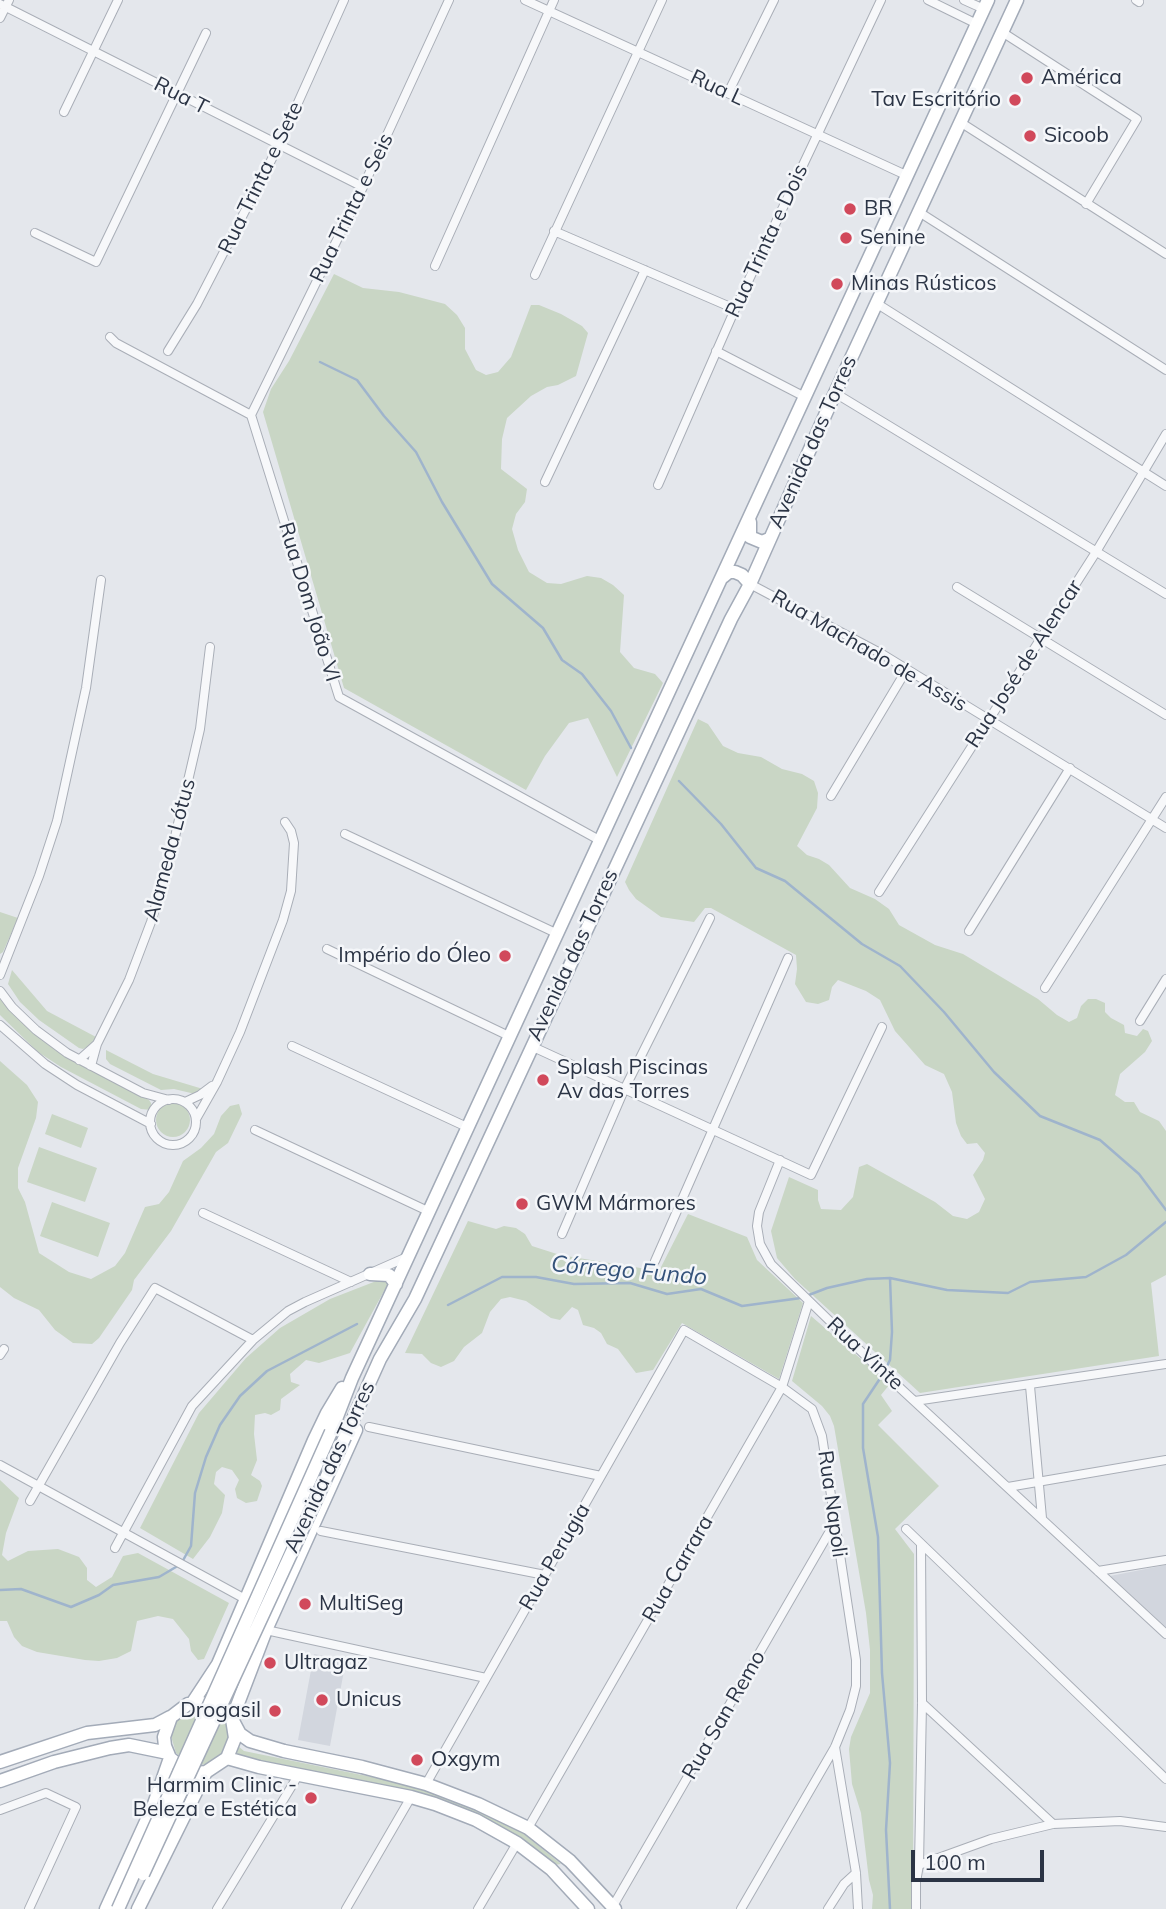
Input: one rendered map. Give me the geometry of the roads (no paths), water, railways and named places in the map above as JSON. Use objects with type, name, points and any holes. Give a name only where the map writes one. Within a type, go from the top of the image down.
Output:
[{"type":"main road","name":"Avenida das Torres","points":[[127,1909],[380,1359],[415,1299],[504,1103],[731,619],[750,584],[876,303],[1017,0]]},
{"type":"main road","name":"Avenida das Torres","points":[[118,1909],[331,1432],[352,1378],[986,5]]},
{"type":"main road","points":[[757,502],[749,524],[750,537],[762,542],[769,539]]},
{"type":"main road","points":[[722,578],[729,572],[735,572],[750,584]]},
{"type":"main road","points":[[496,1068],[486,1094],[486,1105],[496,1110],[504,1103]]},
{"type":"main road","points":[[370,1275],[389,1275],[397,1284]]},
{"type":"main road","points":[[138,1909],[211,1770],[227,1758],[235,1738],[232,1719],[266,1630],[415,1299]]},
{"type":"main road","points":[[0,1762],[87,1733],[155,1725],[188,1704],[218,1664],[327,1413],[352,1378]]},
{"type":"main road","points":[[188,1704],[211,1703],[226,1712],[244,1738],[260,1745],[426,1784],[478,1804],[528,1828],[569,1861],[614,1908]]},
{"type":"main road","points":[[106,1909],[154,1804],[169,1756],[164,1737],[171,1717]]},
{"type":"main road","points":[[0,1781],[54,1762],[128,1745],[169,1756],[186,1771],[211,1770]]},
{"type":"main road","points":[[227,1758],[259,1767],[411,1797],[476,1820],[517,1843],[551,1869],[588,1909]]},
{"type":"main road","points":[[551,1869],[564,1870],[569,1866],[569,1861]]},
{"type":"main road","points":[[568,1885],[572,1878],[584,1876]]},
{"type":"street","points":[[64,112],[118,0]]},
{"type":"street","name":"Rua Trinta e Sete","points":[[168,351],[197,304],[279,145],[344,0]]},
{"type":"street","name":"Rua Trinta e Seis","points":[[251,415],[363,187],[449,0]]},
{"type":"street","name":"Rua L","points":[[526,0],[908,176]]},
{"type":"street","points":[[435,266],[554,0]]},
{"type":"street","points":[[535,275],[662,0]]},
{"type":"street","points":[[728,93],[774,0]]},
{"type":"street","name":"Rua Trinta e Dois","points":[[658,485],[735,309],[881,0]]},
{"type":"street","points":[[928,0],[977,24]]},
{"type":"street","points":[[964,0],[986,5]]},
{"type":"street","points":[[0,18],[5,4]]},
{"type":"street","name":"Rua T","points":[[5,4],[363,187]]},
{"type":"street","points":[[1002,32],[1137,119],[1086,204]]},
{"type":"street","points":[[35,233],[96,262],[206,33]]},
{"type":"street","points":[[960,122],[1166,254]]},
{"type":"street","points":[[919,212],[1166,370]]},
{"type":"street","points":[[554,231],[735,309]]},
{"type":"street","points":[[545,482],[645,270]]},
{"type":"street","points":[[876,303],[1166,486]]},
{"type":"street","points":[[110,337],[116,343],[251,415]]},
{"type":"street","points":[[716,351],[806,397]]},
{"type":"street","points":[[835,393],[1166,594]]},
{"type":"street","name":"Rua Dom João VI","points":[[251,415],[339,697],[601,841]]},
{"type":"street","name":"Rua José de Alencar","points":[[879,892],[1096,552],[1166,434]]},
{"type":"street","points":[[0,975],[4,958],[39,876],[57,821],[86,688],[101,580]]},
{"type":"street","name":"Rua Machado de Assis","points":[[750,584],[907,669],[1166,828]]},
{"type":"street","points":[[957,587],[1166,715]]},
{"type":"street","name":"Alameda Lótus","points":[[91,1066],[97,1044],[130,980],[152,922],[200,729],[211,647]]},
{"type":"street","points":[[831,796],[907,669]]},
{"type":"street","points":[[969,931],[1070,768]]},
{"type":"street","points":[[1045,988],[1166,797]]},
{"type":"street","points":[[196,1119],[217,1082],[250,1008],[283,920],[290,891],[294,843],[285,822]]},
{"type":"street","points":[[345,834],[558,934]]},
{"type":"street","points":[[562,1234],[624,1090],[710,918]]},
{"type":"street","points":[[327,948],[511,1037]]},
{"type":"street","points":[[655,1261],[788,958]]},
{"type":"street","points":[[1140,1021],[1166,979]]},
{"type":"street","points":[[0,991],[36,1030],[79,1060],[143,1093],[185,1102],[217,1082]]},
{"type":"street","points":[[0,1025],[44,1064],[77,1085],[151,1124],[159,1139],[165,1143],[178,1144],[190,1138],[196,1126],[196,1119],[185,1102]]},
{"type":"street","points":[[531,1046],[811,1175],[882,1027]]},
{"type":"street","name":"Alameda Lótus","points":[[79,1060],[97,1044]]},
{"type":"street","points":[[292,1046],[469,1128]]},
{"type":"street","points":[[151,1124],[155,1109],[169,1100]]},
{"type":"street","points":[[255,1130],[430,1212]]},
{"type":"street","name":"Rua Vinte","points":[[780,1160],[757,1226],[764,1254],[794,1287],[872,1362],[1166,1634]]},
{"type":"street","points":[[203,1213],[351,1282]]},
{"type":"street","points":[[115,1548],[192,1406],[253,1340],[288,1311],[409,1256]]},
{"type":"street","points":[[30,1501],[120,1343],[155,1288],[253,1340]]},
{"type":"street","name":"Rua Carrara","points":[[528,1828],[782,1387],[808,1300]]},
{"type":"street","name":"Rua Napoli","points":[[684,1330],[782,1387],[812,1409],[822,1436],[856,1660],[856,1686],[850,1710],[835,1747],[741,1909]]},
{"type":"street","name":"Rua Perugia","points":[[426,1784],[684,1330]]},
{"type":"street","points":[[915,1401],[1166,1364]]},
{"type":"street","points":[[1030,1385],[1042,1519]]},
{"type":"street","points":[[369,1427],[601,1476]]},
{"type":"street","points":[[1008,1487],[1166,1460]]},
{"type":"street","points":[[0,1465],[247,1600]]},
{"type":"street","name":"Rua San Remo","points":[[614,1908],[834,1523]]},
{"type":"street","points":[[906,1529],[1166,1779]]},
{"type":"street","points":[[321,1531],[545,1575]]},
{"type":"street","points":[[916,1909],[922,1703],[920,1545]]},
{"type":"street","points":[[1098,1571],[1166,1560]]},
{"type":"street","points":[[266,1630],[486,1678]]},
{"type":"street","points":[[922,1703],[1053,1824]]},
{"type":"street","points":[[835,1747],[856,1873],[858,1909]]},
{"type":"street","points":[[218,1909],[300,1773]]},
{"type":"street","points":[[0,1810],[46,1793],[76,1807],[29,1909]]},
{"type":"street","points":[[346,1909],[411,1797]]},
{"type":"street","points":[[919,1865],[991,1839],[1053,1824],[1120,1821],[1166,1827]]},
{"type":"street","points":[[478,1909],[517,1843]]},
{"type":"street","points":[[828,1909],[844,1884],[856,1873]]},
{"type":"waterway","points":[[320,362],[357,380],[416,452],[442,502],[492,584],[543,628],[562,660],[582,674],[611,711],[631,748]]},
{"type":"waterway","points":[[679,781],[721,824],[756,868],[785,881],[862,944],[900,966],[944,1012],[994,1072],[1040,1116],[1100,1140],[1139,1174],[1166,1210]]},
{"type":"waterway","name":"Córrego Fundo","points":[[448,1305],[502,1277],[536,1277],[574,1284],[630,1283],[667,1294],[701,1289],[742,1306],[801,1298],[827,1288],[867,1279],[890,1278],[947,1290],[1008,1293],[1030,1282],[1086,1277],[1126,1255],[1166,1222]]},
{"type":"waterway","points":[[890,1278],[890,1360],[863,1404],[863,1448],[878,1537],[882,1673],[890,1763],[886,1830],[890,1909]]},
{"type":"waterway","name":"Córrego Fundo","points":[[0,1590],[21,1589],[71,1607],[99,1595],[113,1585],[159,1577],[181,1564],[191,1546],[195,1493],[206,1457],[220,1425],[240,1396],[267,1371],[357,1324]]},
{"type":"place","name":"América","points":[[1027,78]]},
{"type":"place","name":"Tav Escritório","points":[[1015,100]]},
{"type":"place","name":"Sicoob","points":[[1030,136]]},
{"type":"place","name":"BR","points":[[850,209]]},
{"type":"place","name":"Senine","points":[[846,238]]},
{"type":"place","name":"Minas Rústicos","points":[[837,284]]},
{"type":"place","name":"Império do Óleo","points":[[505,956]]},
{"type":"place","name":"Splash Piscinas Av das Torres","points":[[543,1080]]},
{"type":"place","name":"GWM Mármores","points":[[522,1204]]},
{"type":"place","name":"MultiSeg","points":[[305,1604]]},
{"type":"place","name":"Ultragaz","points":[[270,1663]]},
{"type":"place","name":"Unicus","points":[[322,1700]]},
{"type":"place","name":"Drogasil","points":[[275,1711]]},
{"type":"place","name":"Oxgym","points":[[417,1760]]},
{"type":"place","name":"Harmim Clinic - Beleza e Estética","points":[[311,1798]]}]
